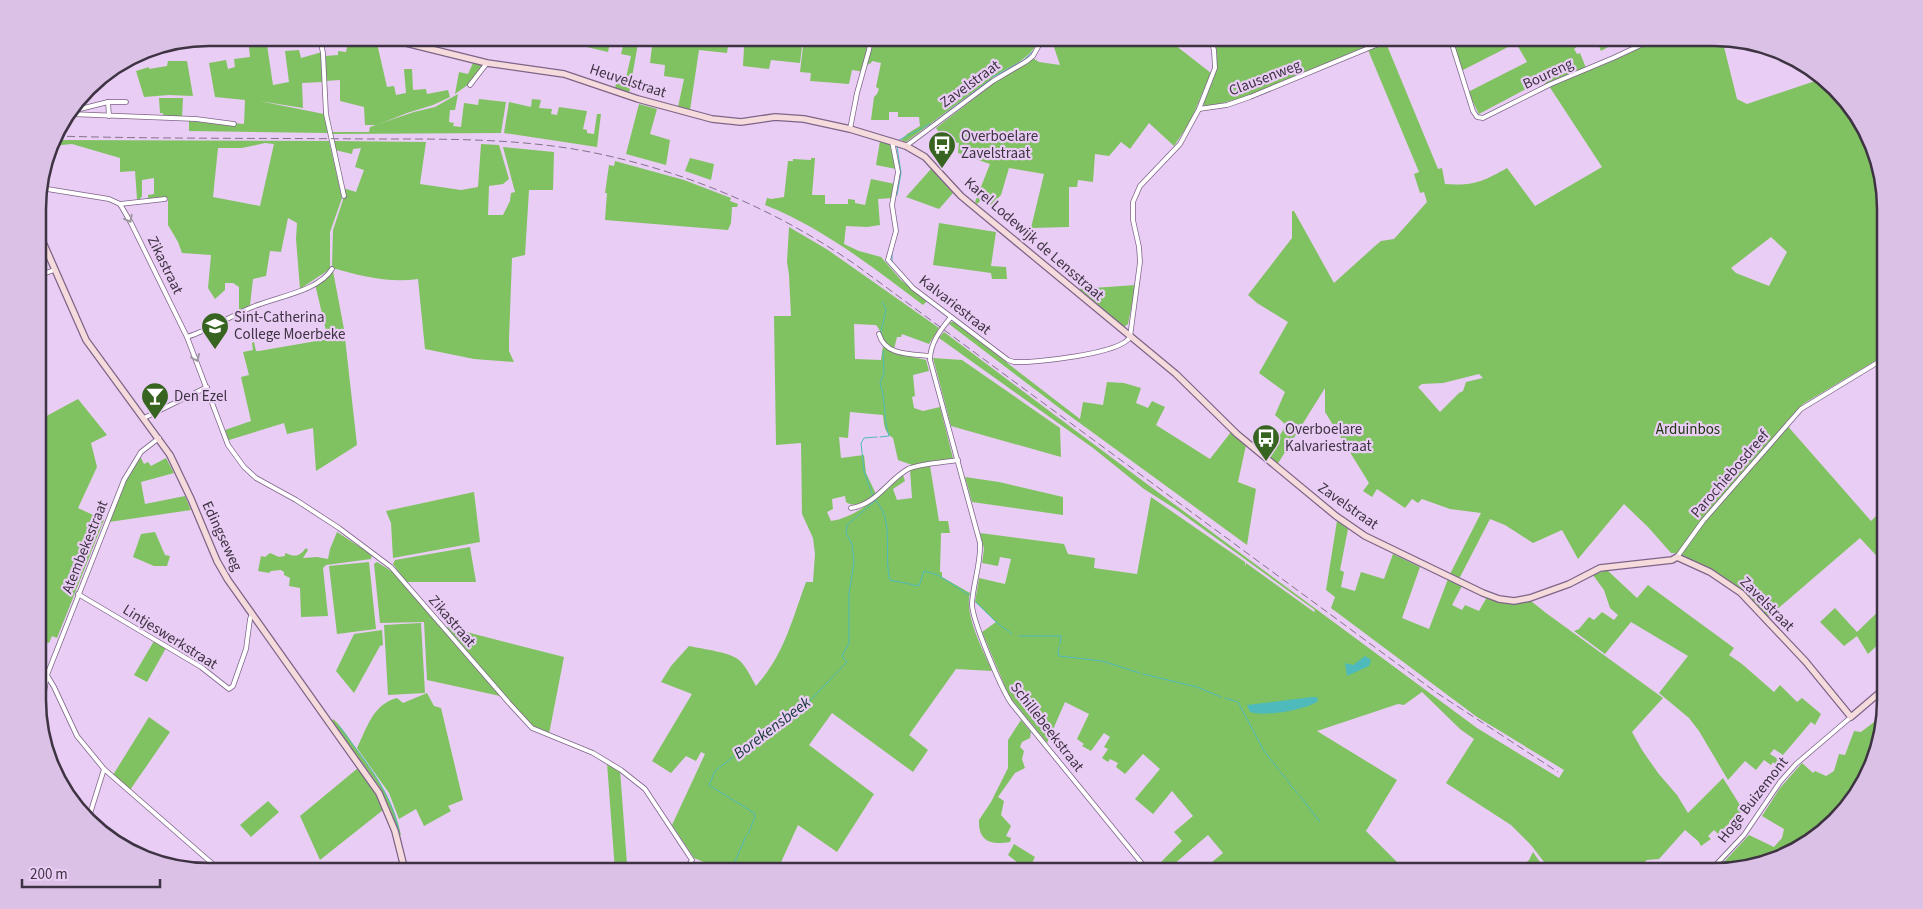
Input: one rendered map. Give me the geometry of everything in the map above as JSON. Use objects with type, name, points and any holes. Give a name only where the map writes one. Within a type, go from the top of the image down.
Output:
[{"type":"street","points":[[322,46],[326,114],[344,196]]},
{"type":"street","name":"Heuvelstraat","points":[[426,46],[488,63],[564,74],[638,99],[712,119],[741,122],[789,117],[850,129],[895,142]]},
{"type":"street","points":[[850,129],[870,46]]},
{"type":"street","name":"Zavelstraat","points":[[906,146],[993,81],[1027,61],[1033,56],[1039,46]]},
{"type":"street","points":[[1130,337],[1140,269],[1139,247],[1132,210],[1136,195],[1140,186],[1180,144],[1199,109],[1215,68],[1213,46]]},
{"type":"street","name":"Clausenweg","points":[[1199,109],[1227,105],[1250,97],[1374,46]]},
{"type":"street","name":"Boureng","points":[[1453,46],[1473,111],[1478,117],[1487,117],[1551,84],[1639,46]]},
{"type":"street","points":[[470,85],[488,63]]},
{"type":"street","points":[[80,110],[108,102],[126,102]]},
{"type":"street","points":[[108,102],[108,116]]},
{"type":"street","points":[[78,114],[196,119],[234,124]]},
{"type":"street","name":"Karel Lodewijk de Lensstraat","points":[[895,142],[925,157],[961,196],[1130,337]]},
{"type":"street","name":"Kalvariestraat","points":[[895,142],[898,172],[892,205],[896,231],[888,260],[903,279],[1008,360],[1014,362],[1105,351],[1124,344],[1130,337]]},
{"type":"street","points":[[48,189],[100,198],[120,204],[164,200]]},
{"type":"street","name":"Zikastraat","points":[[120,204],[187,337],[228,446],[244,468],[256,478],[296,500],[339,528],[391,567],[532,728],[592,753],[622,770],[638,783],[649,794],[692,860],[691,863]]},
{"type":"street","name":"Edingseweg","points":[[47,253],[86,340],[170,455],[191,499],[216,561],[374,784],[390,817],[403,863]]},
{"type":"street","points":[[187,337],[226,321],[267,300],[290,295],[307,288],[332,269]]},
{"type":"street","points":[[47,273],[54,270]]},
{"type":"street","points":[[879,334],[881,341],[894,352],[930,356],[936,338],[951,317]]},
{"type":"street","name":"Zavelstraat","points":[[1130,337],[1176,374],[1244,440],[1350,527],[1483,593],[1499,599],[1514,601],[1530,598],[1569,584],[1600,568],[1672,560],[1677,556],[1710,572],[1741,593],[1806,662],[1851,717]]},
{"type":"street","name":"Schillebeekstraat","points":[[930,356],[980,543],[980,560],[972,608],[1002,688],[1011,703],[1141,862]]},
{"type":"street","name":"Parochiebosdreef","points":[[1677,556],[1703,521],[1803,408],[1877,362]]},
{"type":"street","points":[[144,418],[207,387]]},
{"type":"street","name":"Atembekestraat","points":[[46,681],[78,594],[124,480],[132,464],[149,444],[159,438]]},
{"type":"street","points":[[851,508],[857,507],[876,497],[908,469],[958,460]]},
{"type":"street","name":"Lintjeswerkstraat","points":[[78,594],[201,667],[229,689],[233,686],[246,649],[252,613]]},
{"type":"street","points":[[47,675],[74,730],[104,769],[212,863]]},
{"type":"street","name":"Hoge Buizemont","points":[[1721,862],[1744,835],[1780,782],[1796,764],[1877,695]]},
{"type":"street","points":[[91,811],[104,769]]},
{"type":"green space","points":[[249,46],[267,46],[273,85],[289,82],[285,51],[299,50],[301,58],[322,52],[322,82],[302,83],[303,108],[259,101],[324,114],[328,133],[189,131],[189,121],[233,125],[233,123],[244,124],[245,100],[215,97],[209,63],[226,60],[228,69],[235,67],[234,59],[250,57]]},
{"type":"green space","points":[[347,46],[378,46],[387,87],[394,86],[396,95],[406,93],[404,69],[412,69],[413,90],[426,89],[427,94],[448,90],[450,97],[377,125],[365,125],[364,107],[340,101],[340,80],[325,81],[325,56],[338,55],[338,51],[346,52]]},
{"type":"green space","points":[[582,46],[609,46],[608,52]]},
{"type":"green space","points":[[623,46],[638,46],[629,94],[615,89],[616,83],[622,84],[625,82],[631,56],[621,54]]},
{"type":"green space","points":[[652,46],[728,46],[727,53],[699,50],[690,110],[678,107],[684,79],[664,76],[665,65],[650,63]]},
{"type":"green space","points":[[736,46],[802,46],[800,63],[771,60],[769,69],[743,66],[744,47]]},
{"type":"green space","points":[[803,46],[1035,46],[1024,58],[998,74],[906,142],[901,140],[920,126],[919,117],[898,117],[898,112],[889,112],[889,120],[871,120],[874,97],[879,89],[876,87],[881,63],[872,61],[867,65],[865,72],[852,70],[849,84],[810,81],[811,73],[800,72]]},
{"type":"green space","points":[[1054,46],[1176,46],[1211,73],[1190,122],[1174,146],[1149,123],[1130,149],[1121,142],[1109,156],[1095,154],[1093,182],[1078,180],[1077,187],[1069,187],[1069,227],[1031,228],[1044,174],[1009,168],[1001,195],[991,205],[983,198],[977,204],[975,202],[990,164],[958,153],[959,143],[945,141],[936,128],[994,83],[1033,58],[1039,62],[1060,65]]},
{"type":"green space","points":[[1215,46],[1367,47],[1249,96],[1207,107],[1204,106],[1204,102],[1216,70],[1217,54]]},
{"type":"green space","name":"Arduinbos","points":[[1378,46],[1387,46],[1438,169],[1442,168],[1445,184],[1471,184],[1491,177],[1507,168],[1535,206],[1602,167],[1549,86],[1644,46],[1724,47],[1737,99],[1747,104],[1814,81],[1843,110],[1855,128],[1864,147],[1871,167],[1877,210],[1877,360],[1803,404],[1785,423],[1871,521],[1877,515],[1877,556],[1860,538],[1767,618],[1746,594],[1675,553],[1671,553],[1624,504],[1578,559],[1562,530],[1533,543],[1505,525],[1490,519],[1459,579],[1450,574],[1481,513],[1450,509],[1422,499],[1418,503],[1412,499],[1405,508],[1377,489],[1372,497],[1363,491],[1369,483],[1325,412],[1325,388],[1277,465],[1267,457],[1286,425],[1275,415],[1285,392],[1259,373],[1288,322],[1257,303],[1248,295],[1292,238],[1292,211],[1294,211],[1334,283],[1381,241],[1394,239],[1427,202],[1424,192],[1420,193],[1414,174],[1419,172],[1368,50]],"holes":[[[1771,237],[1787,252],[1769,286],[1736,273],[1731,268]],[[1479,374],[1483,378],[1466,382],[1463,391],[1440,412],[1418,387],[1422,384],[1443,383]]]},
{"type":"green space","points":[[1455,46],[1510,46],[1461,71]]},
{"type":"green space","points":[[1518,46],[1578,46],[1574,49],[1577,54],[1580,53],[1586,68],[1546,85],[1543,80],[1479,114],[1468,92],[1527,62]]},
{"type":"green space","points":[[1599,46],[1610,46],[1601,51]]},
{"type":"green space","points":[[168,61],[187,61],[193,96],[144,97],[136,71],[149,67],[149,69],[167,66]]},
{"type":"green space","points":[[473,63],[484,66],[469,84],[455,94],[459,72],[468,74]]},
{"type":"green space","points":[[458,94],[455,110],[450,110],[449,122],[454,123],[453,126],[461,127],[464,103],[478,105],[479,99],[506,102],[501,133],[331,134],[330,132],[369,132],[370,127],[435,107]]},
{"type":"green space","points":[[159,98],[183,98],[182,117],[163,116],[163,113],[160,113]]},
{"type":"green space","points":[[532,99],[541,100],[539,108],[552,109],[551,114],[557,115],[559,107],[587,111],[583,129],[587,130],[587,133],[594,134],[597,114],[601,114],[597,147],[504,133],[509,102],[531,107]]},
{"type":"green space","points":[[639,104],[657,109],[650,134],[670,140],[666,165],[626,154]]},
{"type":"green space","points":[[62,140],[329,141],[342,198],[330,232],[330,269],[300,289],[296,239],[297,223],[288,218],[281,252],[270,251],[266,276],[253,279],[250,305],[239,311],[239,287],[233,283],[225,283],[225,290],[215,299],[208,288],[211,255],[182,253],[168,225],[168,198],[148,199],[148,195],[154,194],[154,178],[142,180],[142,196],[140,199],[137,199],[135,171],[120,172],[120,158],[72,144],[60,145]],"holes":[[[265,143],[274,144],[260,206],[213,197],[218,148],[242,148]]]},
{"type":"green space","points":[[334,141],[426,142],[420,184],[461,190],[478,187],[481,144],[499,145],[509,179],[503,184],[489,186],[488,215],[503,215],[510,201],[511,193],[515,192],[503,147],[554,152],[553,190],[529,190],[525,255],[512,258],[509,351],[514,362],[474,359],[425,349],[418,279],[385,279],[332,268],[333,230],[343,200],[343,188],[356,192],[364,170],[355,167],[361,148],[353,149],[352,154],[335,150]]},
{"type":"green space","points":[[880,141],[890,145],[896,169],[876,165]]},
{"type":"green space","points":[[690,158],[714,164],[711,180],[685,171]]},
{"type":"green space","points":[[811,158],[815,158],[812,195],[825,195],[825,204],[848,204],[848,199],[865,205],[871,179],[895,184],[892,198],[878,199],[880,225],[867,227],[846,226],[844,244],[859,251],[881,257],[901,280],[927,301],[923,305],[867,263],[828,237],[765,205],[767,198],[784,197],[788,161],[793,161],[793,159],[811,160]]},
{"type":"green space","points":[[615,161],[684,180],[731,198],[730,201],[738,204],[737,207],[732,207],[731,223],[728,230],[605,220],[607,193],[605,193],[609,165],[614,166]]},
{"type":"green space","points":[[931,169],[953,193],[939,209],[906,197]]},
{"type":"green space","points":[[939,223],[996,232],[991,266],[1006,267],[1007,279],[992,279],[991,273],[933,265]]},
{"type":"green space","points":[[789,227],[828,250],[939,328],[929,344],[902,334],[901,337],[897,337],[894,349],[885,341],[876,325],[854,324],[855,359],[881,360],[883,346],[894,353],[926,360],[929,371],[913,375],[915,396],[912,397],[914,408],[923,411],[940,407],[953,458],[915,466],[898,460],[893,438],[886,431],[884,425],[883,415],[850,412],[848,438],[839,437],[841,458],[864,455],[866,473],[876,494],[854,505],[846,502],[845,496],[832,499],[833,509],[827,512],[831,521],[850,515],[879,496],[903,475],[905,481],[893,489],[897,500],[912,498],[910,470],[930,466],[939,521],[948,521],[950,533],[941,533],[940,572],[942,572],[942,577],[970,593],[969,602],[972,622],[992,671],[956,669],[909,735],[928,750],[913,772],[832,713],[809,745],[874,794],[837,852],[798,825],[781,863],[705,863],[694,858],[672,825],[705,754],[701,752],[696,761],[686,756],[671,773],[652,761],[692,694],[661,682],[671,666],[689,646],[735,657],[747,669],[756,686],[774,662],[806,582],[813,582],[815,554],[813,538],[802,514],[801,443],[776,445],[774,316],[791,316],[787,262]]},
{"type":"green space","points":[[333,271],[344,329],[357,445],[316,471],[313,428],[287,434],[284,423],[229,440],[225,430],[251,421],[241,377],[249,375],[243,352],[253,350],[252,343],[254,342],[256,351],[259,351],[328,339],[315,284]]},
{"type":"green space","points":[[1136,285],[1128,324],[1124,327],[1078,289]]},
{"type":"green space","points":[[954,322],[1080,419],[1083,402],[1103,405],[1107,382],[1124,383],[1141,388],[1136,403],[1148,408],[1152,401],[1165,407],[1156,425],[1210,459],[1231,432],[1246,445],[1238,482],[1256,489],[1247,545],[1066,413],[949,324]]},
{"type":"green space","points":[[944,332],[1477,728],[1559,778],[1564,770],[1477,717],[1331,608],[1335,597],[1326,590],[1337,521],[1348,529],[1340,570],[1344,572],[1341,587],[1355,591],[1361,572],[1384,579],[1393,554],[1420,567],[1402,618],[1429,629],[1448,579],[1462,586],[1452,605],[1462,610],[1465,605],[1479,611],[1487,597],[1513,603],[1531,601],[1663,698],[1632,732],[1642,750],[1677,795],[1688,813],[1723,778],[1743,810],[1718,834],[1714,830],[1708,836],[1711,839],[1701,846],[1685,830],[1659,859],[1647,860],[1645,862],[1544,862],[1531,845],[1511,825],[1446,783],[1474,739],[1460,729],[1422,692],[1404,705],[1398,704],[1317,731],[1397,780],[1366,831],[1397,862],[1212,862],[1223,853],[1208,835],[1176,862],[1161,862],[1182,841],[1174,832],[1193,816],[1172,791],[1153,814],[1135,799],[1160,769],[1143,754],[1125,774],[1116,767],[1118,763],[1110,759],[1108,762],[1102,758],[1108,749],[1104,747],[1110,737],[1104,733],[1091,751],[1082,746],[1084,744],[1077,739],[1089,714],[1065,702],[1047,743],[1009,696],[982,632],[996,622],[975,602],[979,578],[1005,584],[1011,559],[1000,557],[998,566],[982,563],[984,549],[980,533],[1064,544],[1068,554],[1095,558],[1094,568],[1137,574],[1151,497],[1245,562],[1245,566],[1246,563],[1314,612],[1315,610],[1177,510],[1144,489],[1093,448],[939,338]]},
{"type":"green space","points":[[933,358],[962,360],[1060,428],[1061,457],[951,426]]},
{"type":"green space","points":[[78,399],[107,435],[91,443],[97,467],[78,508],[104,520],[57,638],[52,636],[49,643],[46,642],[47,416]]},
{"type":"green space","points":[[140,456],[144,464],[148,462],[151,466],[166,458],[174,473],[141,482],[145,504],[185,496],[191,510],[109,522],[127,478]]},
{"type":"green space","points":[[965,477],[999,482],[1063,497],[1063,515],[972,502]]},
{"type":"green space","points":[[474,492],[480,542],[393,558],[391,523],[386,511]]},
{"type":"green space","points":[[155,532],[165,555],[170,556],[167,566],[154,566],[133,557],[141,534]]},
{"type":"green space","points":[[337,532],[372,555],[371,559],[326,565],[323,568],[328,616],[301,617],[300,588],[289,586],[290,578],[284,575],[284,572],[281,570],[269,573],[258,571],[261,556],[265,557],[270,553],[279,557],[285,556],[285,553],[297,555],[306,548],[308,550],[303,558],[317,557],[328,559]]},
{"type":"green space","points":[[470,547],[476,582],[406,582],[393,564],[395,560]]},
{"type":"green space","points":[[369,562],[376,629],[337,634],[329,566]]},
{"type":"green space","points":[[377,562],[396,574],[500,696],[427,680],[424,622],[380,623],[374,564]]},
{"type":"green space","points":[[1607,570],[1637,598],[1648,585],[1734,648],[1729,655],[1774,692],[1780,685],[1797,702],[1802,698],[1821,714],[1815,725],[1811,722],[1783,755],[1774,749],[1770,754],[1778,759],[1775,764],[1773,762],[1771,765],[1764,760],[1756,770],[1745,761],[1728,780],[1699,731],[1689,718],[1659,693],[1688,656],[1631,622],[1605,654],[1574,631],[1579,629],[1589,617],[1594,620],[1602,612],[1614,620],[1618,615],[1610,608],[1604,590],[1593,575]]},
{"type":"green space","points":[[1835,608],[1857,632],[1877,613],[1877,646],[1868,654],[1857,636],[1844,646],[1820,622]]},
{"type":"green space","points":[[421,623],[425,693],[388,695],[384,625]]},
{"type":"green space","points":[[443,626],[564,657],[549,734],[534,727],[517,710]]},
{"type":"green space","points":[[382,630],[383,645],[380,646],[354,693],[336,671],[354,634]]},
{"type":"green space","points":[[154,641],[166,648],[147,682],[134,675]]},
{"type":"green space","points":[[427,693],[434,706],[441,708],[463,800],[448,806],[451,811],[424,826],[416,809],[399,819],[389,793],[357,748],[376,711],[382,706],[397,698],[403,703]]},
{"type":"green space","points":[[149,717],[170,732],[130,790],[113,775]]},
{"type":"green space","points":[[333,719],[370,768],[383,789],[394,811],[401,835],[398,835],[391,811],[379,786],[332,721]]},
{"type":"green space","points":[[1021,720],[1031,732],[1030,738],[1022,742],[1020,747],[1024,751],[1022,759],[1025,768],[1015,773],[998,797],[1004,801],[1001,815],[1011,826],[1006,836],[1011,838],[1010,842],[992,842],[987,840],[981,833],[979,820],[991,802],[1008,768],[1008,740]]},
{"type":"green space","points":[[1875,721],[1868,752],[1855,781],[1829,815],[1804,835],[1786,846],[1745,860],[1724,862],[1749,835],[1774,847],[1782,838],[1784,829],[1762,816],[1780,788],[1802,763],[1813,773],[1815,771],[1826,776],[1834,771],[1839,754],[1845,755],[1854,731],[1861,732]]},
{"type":"green space","points":[[607,763],[620,770],[627,863],[614,863]]},
{"type":"green space","points":[[358,768],[376,794],[383,810],[320,860],[300,816]]},
{"type":"green space","points":[[268,801],[279,812],[251,837],[240,825]]},
{"type":"green space","points":[[1014,844],[1035,857],[1032,862],[1017,862],[1008,855]]},
{"type":"green space","points":[[1533,852],[1540,862],[1526,862]]},
{"type":"shaded area","points":[[1365,656],[1371,661],[1369,666],[1347,676],[1345,663],[1353,665]]},
{"type":"shaded area","points":[[1317,697],[1318,701],[1295,710],[1275,713],[1250,712],[1247,705]]},
{"type":"waterway","name":"Borekensbeek","points":[[993,77],[1024,60],[1034,50]]},
{"type":"waterway","name":"Borekensbeek","points":[[933,123],[991,79]]},
{"type":"waterway","name":"Borekensbeek","points":[[899,140],[930,124]]},
{"type":"waterway","name":"Borekensbeek","points":[[897,146],[901,173],[897,195]]},
{"type":"waterway","name":"Borekensbeek","points":[[892,254],[892,262]]},
{"type":"waterway","name":"Borekensbeek","points":[[881,332],[886,309],[882,302]]},
{"type":"waterway","name":"Borekensbeek","points":[[880,437],[889,436],[880,383],[884,373],[883,351]]},
{"type":"waterway","name":"Borekensbeek","points":[[873,496],[864,471],[861,443],[864,438],[877,437]]},
{"type":"waterway","name":"Borekensbeek","points":[[748,834],[755,817],[754,813],[709,785],[715,771],[743,749],[777,729],[800,711],[847,662],[842,656],[849,643],[849,593],[854,562],[852,544],[846,533],[847,525],[876,500]]},
{"type":"waterway","points":[[876,501],[882,509],[887,528],[890,580],[919,586],[924,571],[938,575],[969,595]]},
{"type":"waterway","points":[[976,602],[996,622],[1012,634]]},
{"type":"waterway","points":[[1019,636],[1061,636],[1060,644]]},
{"type":"waterway","points":[[1059,647],[1059,656],[1102,661],[1140,673]]},
{"type":"waterway","points":[[1143,674],[1197,687],[1221,697]]},
{"type":"waterway","points":[[1225,698],[1238,702],[1264,751],[1279,770]]},
{"type":"waterway","points":[[339,726],[367,763],[383,789],[390,803],[399,832]]},
{"type":"waterway","points":[[1280,772],[1286,778]]},
{"type":"waterway","points":[[1287,780],[1290,784]]},
{"type":"waterway","points":[[1290,785],[1294,789]]},
{"type":"waterway","points":[[1295,790],[1298,794]]},
{"type":"waterway","points":[[1300,796],[1320,822]]},
{"type":"waterway","name":"Borekensbeek","points":[[735,863],[746,836]]},
{"type":"railway","points":[[64,136],[453,139],[536,144],[563,147],[626,160],[661,170],[729,195],[795,227],[856,265],[1437,693],[1558,772]]},
{"type":"place","name":"Overboelare Zavelstraat","points":[[942,169]]},
{"type":"place","name":"Sint-Catherina College Moerbeke","points":[[215,350]]},
{"type":"place","name":"Den Ezel","points":[[155,420]]},
{"type":"place","name":"Overboelare Kalvariestraat","points":[[1266,462]]}]
